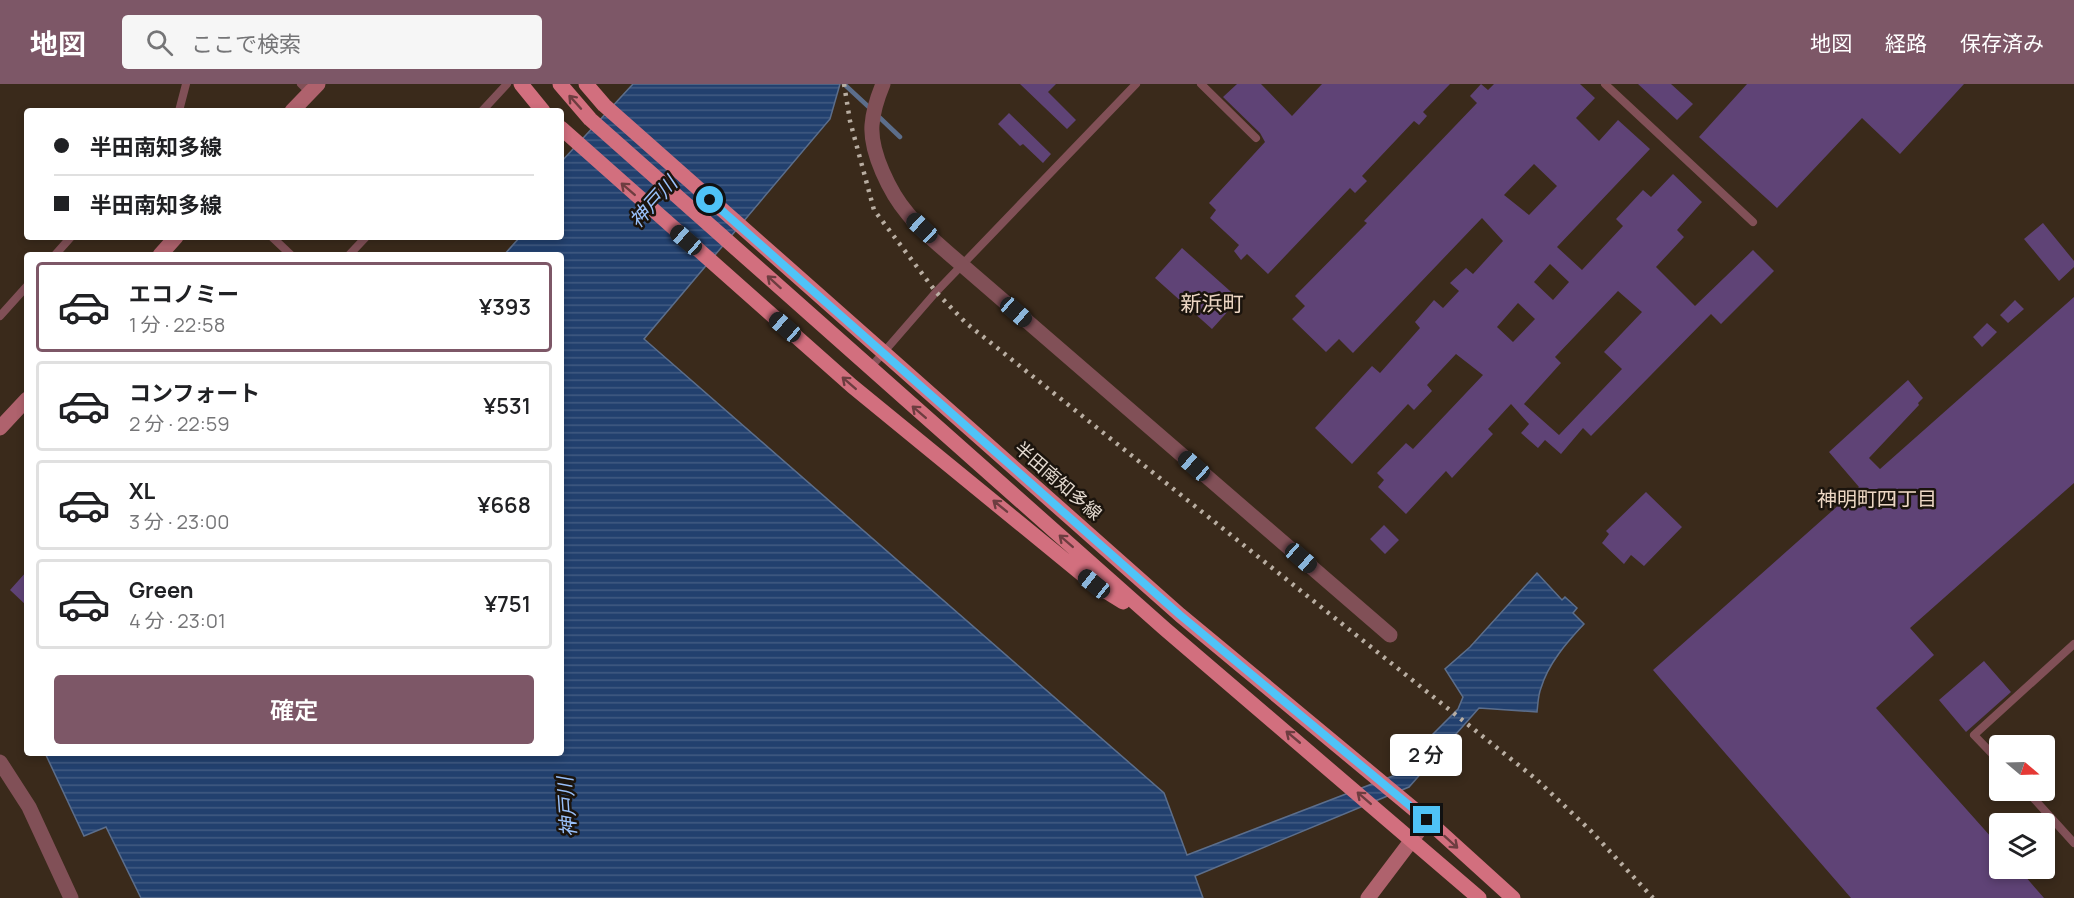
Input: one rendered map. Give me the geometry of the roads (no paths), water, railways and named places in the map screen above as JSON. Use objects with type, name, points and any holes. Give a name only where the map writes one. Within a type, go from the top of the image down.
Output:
[{"type":"main road","points":[[521,84],[541,108]]},
{"type":"main road","points":[[560,84],[590,119],[870,368],[1165,629],[1479,898]]},
{"type":"main road","name":"半田南知多線","points":[[586,84],[604,105],[1180,615],[1427,820],[1513,898]]},
{"type":"main road","points":[[564,131],[852,386],[1094,584],[1165,629]]},
{"type":"street","points":[[883,84],[872,126],[877,157],[890,190],[909,216],[962,265],[1390,635]]},
{"type":"street","points":[[294,108],[309,87]]},
{"type":"street","points":[[163,252],[173,240]]},
{"type":"street","points":[[0,428],[24,402]]},
{"type":"street","points":[[0,762],[29,807],[70,898]]},
{"type":"street","points":[[1368,898],[1427,820]]},
{"type":"lane","points":[[180,108],[186,84]]},
{"type":"lane","points":[[485,108],[507,84]]},
{"type":"lane","points":[[870,368],[962,265],[1136,84]]},
{"type":"lane","points":[[1201,84],[1256,138]]},
{"type":"lane","points":[[1605,84],[1753,222]]},
{"type":"lane","points":[[58,252],[68,240]]},
{"type":"lane","points":[[275,240],[288,252]]},
{"type":"lane","points":[[352,252],[363,240]]},
{"type":"lane","points":[[0,316],[24,289]]},
{"type":"lane","points":[[1989,751],[1974,735],[2074,644]]},
{"type":"lane","points":[[2035,801],[2074,843]]},
{"type":"water","name":"神戸川","points":[[633,84],[840,84],[830,119],[644,339],[1164,793],[1187,855],[1398,774],[1418,749],[1458,709],[1463,697],[1445,669],[1470,647],[1537,573],[1562,600],[1565,597],[1577,608],[1573,613],[1584,624],[1548,670],[1540,691],[1537,712],[1479,708],[1409,787],[1195,876],[1203,898],[141,898],[106,827],[84,836],[46,756],[564,756],[564,252],[507,252],[517,240],[564,240],[564,159]]},
{"type":"waterway","points":[[844,84],[872,110]]},
{"type":"waterway","points":[[878,116],[900,137]]},
{"type":"railway","points":[[844,84],[850,121],[874,210],[936,292],[966,323],[1536,779],[1591,831],[1653,898]]},
{"type":"district","name":"新浜町","points":[[1212,304]]},
{"type":"district","name":"神明町四丁目","points":[[1877,499]]}]
